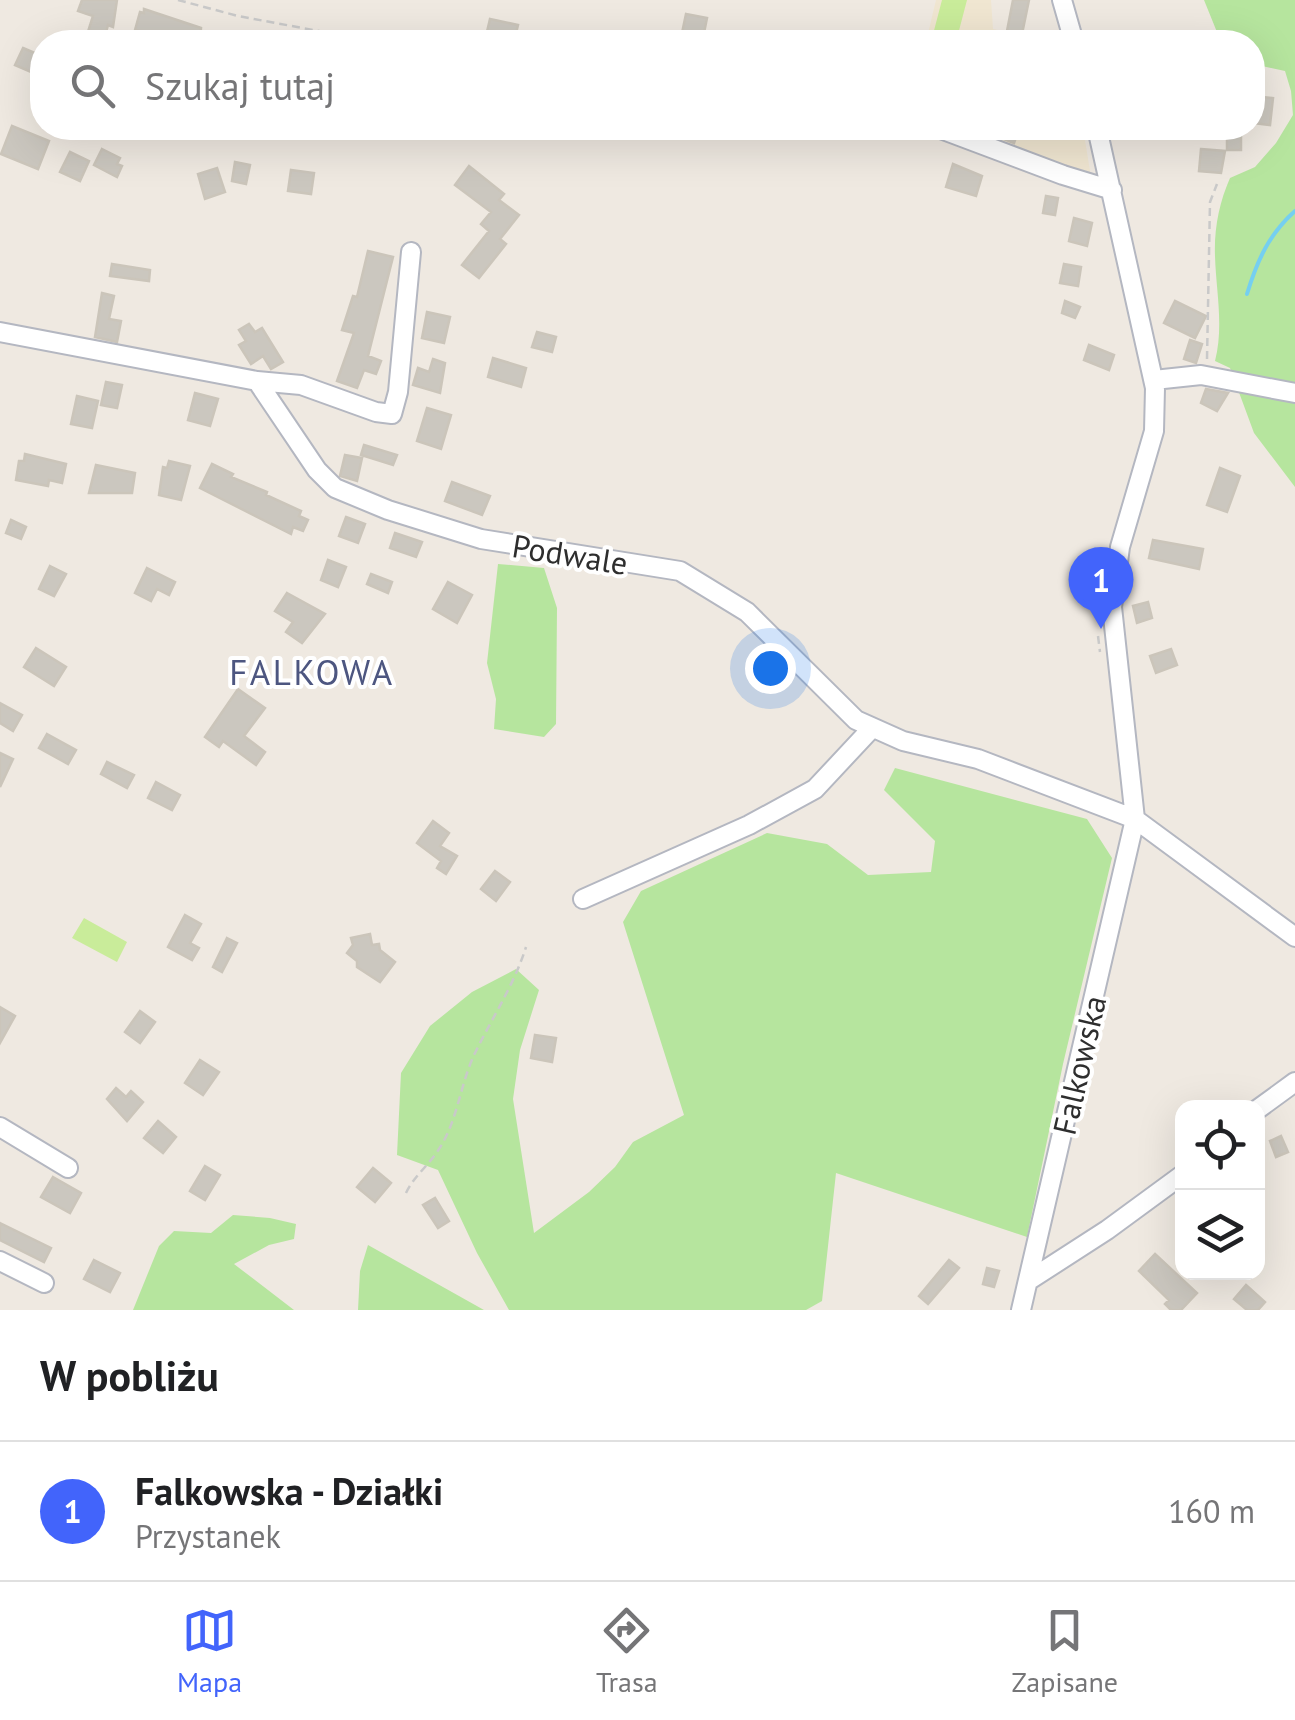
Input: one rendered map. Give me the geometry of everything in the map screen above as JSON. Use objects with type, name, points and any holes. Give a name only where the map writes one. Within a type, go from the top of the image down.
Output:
[{"type":"street","points":[[1062,0],[1071,30]]},
{"type":"street","points":[[969,140],[1112,190]]},
{"type":"street","name":"Falkowska","points":[[1021,1310],[1135,819],[1112,608],[1120,547],[1154,432],[1154,380],[1100,140]]},
{"type":"street","points":[[0,332],[257,381],[301,385],[392,414],[398,392],[411,252]]},
{"type":"street","points":[[1154,380],[1201,375],[1295,393]]},
{"type":"street","name":"Podwale","points":[[257,381],[317,470],[335,488],[388,510],[480,539],[680,571],[747,612],[856,720],[902,742],[978,759],[1135,819],[1295,937]]},
{"type":"street","points":[[583,898],[732,833],[818,786],[872,728]]},
{"type":"street","points":[[1265,1104],[1295,1082]]},
{"type":"street","points":[[0,1127],[68,1168]]},
{"type":"street","points":[[1028,1281],[1175,1181]]},
{"type":"street","points":[[0,1261],[44,1283]]},
{"type":"path","points":[[178,0],[313,30]]},
{"type":"path","points":[[1201,375],[1210,337],[1210,202],[1217,184]]},
{"type":"path","points":[[406,1193],[439,1149],[474,1056],[498,1014],[526,947]]},
{"type":"shaded area","points":[[936,0],[991,0],[993,29],[998,30],[929,30]]},
{"type":"shaded area","points":[[990,140],[1085,140],[1091,177]]},
{"type":"green space","points":[[942,0],[967,0],[959,30],[934,30]]},
{"type":"green space","points":[[1204,0],[1295,0],[1295,487],[1254,433],[1230,368],[1215,361],[1219,322],[1215,246],[1220,207],[1230,178],[1255,167],[1276,143],[1293,115],[1291,91],[1285,71],[1265,67],[1265,30],[1216,30]]},
{"type":"green space","points":[[498,564],[544,568],[557,608],[556,724],[544,737],[494,729],[496,699],[487,663]]},
{"type":"green space","points":[[895,768],[1087,819],[1112,858],[1027,1237],[836,1173],[822,1301],[806,1310],[509,1310],[438,1170],[397,1155],[401,1073],[430,1026],[472,992],[516,969],[539,990],[520,1050],[513,1099],[534,1233],[589,1192],[615,1167],[633,1142],[684,1115],[623,922],[641,891],[767,833],[827,844],[868,875],[931,872],[935,841],[884,790]]},
{"type":"green space","points":[[84,918],[127,942],[117,962],[72,938]]},
{"type":"green space","points":[[233,1215],[296,1224],[294,1239],[269,1245],[234,1264],[294,1310],[133,1310],[159,1246],[174,1231],[211,1233]]},
{"type":"green space","points":[[368,1245],[484,1310],[358,1310],[360,1271]]},
{"type":"building","points":[[82,0],[117,0],[113,27],[108,25],[107,30],[89,30],[93,16],[78,11]]},
{"type":"building","points":[[1013,0],[1029,0],[1023,30],[1007,30]]},
{"type":"building","points":[[144,9],[201,30],[135,30],[140,12],[144,13]]},
{"type":"building","points":[[686,14],[707,18],[705,30],[683,30]]},
{"type":"building","points":[[490,19],[518,25],[517,30],[487,30]]},
{"type":"building","points":[[23,48],[30,51],[30,72],[15,65]]},
{"type":"building","points":[[1265,97],[1273,98],[1270,125],[1265,124]]},
{"type":"building","points":[[12,126],[30,133],[30,140],[49,141],[38,169],[1,154]]},
{"type":"building","points":[[1227,140],[1241,140],[1241,150],[1227,150]]},
{"type":"building","points":[[102,149],[120,158],[117,164],[122,166],[117,177],[94,165]]},
{"type":"building","points":[[1201,149],[1225,151],[1221,173],[1199,171]]},
{"type":"building","points":[[70,152],[89,161],[80,181],[60,172]]},
{"type":"building","points":[[235,162],[250,165],[246,184],[232,181]]},
{"type":"building","points":[[953,164],[982,176],[976,196],[946,187]]},
{"type":"building","points":[[469,166],[504,194],[499,200],[519,215],[500,239],[506,244],[479,278],[462,265],[489,231],[481,224],[491,212],[455,185]]},
{"type":"building","points":[[217,168],[225,192],[205,199],[198,174]]},
{"type":"building","points":[[291,170],[314,173],[311,194],[288,191]]},
{"type":"building","points":[[1046,196],[1058,198],[1055,215],[1043,213]]},
{"type":"building","points":[[1074,218],[1092,223],[1087,246],[1069,241]]},
{"type":"building","points":[[368,251],[393,257],[368,356],[381,361],[376,374],[364,370],[357,388],[337,381],[354,333],[342,330],[353,296],[357,297]]},
{"type":"building","points":[[112,264],[150,270],[149,281],[110,276]]},
{"type":"building","points":[[1064,264],[1081,267],[1078,286],[1060,283]]},
{"type":"building","points":[[102,293],[114,296],[109,319],[121,321],[117,342],[95,337]]},
{"type":"building","points":[[1065,301],[1080,307],[1075,318],[1062,313]]},
{"type":"building","points":[[1175,301],[1206,316],[1195,338],[1164,323]]},
{"type":"building","points":[[427,312],[450,317],[444,343],[422,338]]},
{"type":"building","points":[[249,324],[255,332],[262,328],[283,362],[271,369],[263,356],[251,364],[239,345],[246,341],[239,330]]},
{"type":"building","points":[[537,332],[556,337],[552,352],[532,347]]},
{"type":"building","points":[[1190,340],[1202,344],[1196,363],[1184,359]]},
{"type":"building","points":[[1089,345],[1114,355],[1109,370],[1084,360]]},
{"type":"building","points":[[493,358],[526,368],[521,387],[488,377]]},
{"type":"building","points":[[433,359],[445,363],[440,393],[413,385],[418,368],[429,372]]},
{"type":"building","points":[[106,382],[122,385],[117,408],[101,405]]},
{"type":"building","points":[[1206,389],[1228,393],[1217,411],[1201,403]]},
{"type":"building","points":[[195,393],[218,399],[210,426],[188,420]]},
{"type":"building","points":[[77,396],[98,401],[92,428],[71,424]]},
{"type":"building","points":[[427,408],[451,415],[441,449],[417,441]]},
{"type":"building","points":[[364,445],[397,455],[393,465],[361,455]]},
{"type":"building","points":[[25,454],[66,464],[62,483],[49,480],[48,486],[16,480],[19,461],[24,461]]},
{"type":"building","points":[[345,455],[362,458],[357,481],[340,476]]},
{"type":"building","points":[[169,461],[190,466],[181,500],[159,495],[163,467],[167,468]]},
{"type":"building","points":[[212,464],[301,511],[299,516],[308,520],[303,531],[293,527],[291,534],[200,488]]},
{"type":"building","points":[[96,465],[135,473],[132,493],[89,493]]},
{"type":"building","points":[[1220,468],[1240,476],[1227,512],[1207,505]]},
{"type":"building","points":[[452,482],[490,496],[482,515],[445,501]]},
{"type":"building","points":[[346,517],[365,524],[358,543],[339,536]]},
{"type":"building","points":[[11,520],[26,527],[21,539],[6,533]]},
{"type":"building","points":[[395,533],[422,542],[416,557],[390,548]]},
{"type":"building","points":[[1153,540],[1203,549],[1199,569],[1149,558]]},
{"type":"building","points":[[328,560],[346,567],[338,587],[321,580]]},
{"type":"building","points":[[50,566],[66,574],[54,596],[39,589]]},
{"type":"building","points":[[147,568],[175,582],[169,595],[157,589],[151,601],[135,593]]},
{"type":"building","points":[[371,574],[392,582],[388,593],[367,584]]},
{"type":"building","points":[[448,582],[472,595],[457,623],[433,609]]},
{"type":"building","points":[[287,593],[325,614],[302,643],[286,632],[293,622],[275,611]]},
{"type":"building","points":[[1148,602],[1152,618],[1137,623],[1133,606]]},
{"type":"building","points":[[36,648],[66,667],[54,686],[24,667]]},
{"type":"building","points":[[1171,649],[1177,665],[1156,673],[1150,656]]},
{"type":"building","points":[[238,689],[265,708],[244,736],[265,752],[256,765],[223,741],[219,747],[205,737]]},
{"type":"building","points":[[0,703],[22,715],[13,731],[0,723]]},
{"type":"building","points":[[47,734],[76,750],[68,764],[39,748]]},
{"type":"building","points":[[0,753],[13,759],[0,787]]},
{"type":"building","points":[[107,762],[134,775],[127,788],[101,774]]},
{"type":"building","points":[[156,782],[180,795],[172,810],[148,798]]},
{"type":"building","points":[[433,821],[449,833],[440,846],[457,856],[446,874],[437,868],[441,861],[417,843]]},
{"type":"building","points":[[495,871],[510,882],[496,901],[481,889]]},
{"type":"building","points":[[185,915],[201,924],[190,943],[199,948],[192,960],[168,947]]},
{"type":"building","points":[[370,934],[372,945],[379,944],[380,950],[395,962],[380,982],[357,967],[357,961],[347,953],[353,945],[351,938]]},
{"type":"building","points":[[227,938],[237,943],[222,972],[213,967]]},
{"type":"building","points":[[0,1007],[15,1016],[0,1043]]},
{"type":"building","points":[[140,1011],[155,1022],[140,1043],[125,1032]]},
{"type":"building","points":[[535,1035],[556,1038],[552,1062],[531,1058]]},
{"type":"building","points":[[200,1060],[219,1072],[203,1095],[185,1083]]},
{"type":"building","points":[[116,1088],[126,1097],[131,1091],[143,1102],[127,1121],[107,1099]]},
{"type":"building","points":[[158,1121],[176,1137],[163,1153],[144,1138]]},
{"type":"building","points":[[1281,1136],[1288,1152],[1276,1157],[1270,1141]]},
{"type":"building","points":[[205,1166],[220,1175],[205,1200],[190,1191]]},
{"type":"building","points":[[373,1168],[391,1183],[375,1202],[357,1187]]},
{"type":"building","points":[[53,1177],[81,1193],[70,1213],[41,1197]]},
{"type":"building","points":[[435,1198],[449,1221],[438,1228],[423,1205]]},
{"type":"building","points":[[0,1223],[51,1248],[44,1262],[0,1240]]},
{"type":"building","points":[[1155,1254],[1175,1273],[1175,1280],[1183,1280],[1197,1293],[1181,1310],[1171,1310],[1165,1304],[1169,1300],[1139,1271]]},
{"type":"building","points":[[94,1260],[120,1273],[110,1292],[84,1279]]},
{"type":"building","points":[[949,1260],[959,1268],[928,1304],[919,1296]]},
{"type":"building","points":[[987,1268],[999,1271],[994,1287],[983,1284]]},
{"type":"building","points":[[1246,1285],[1265,1302],[1258,1310],[1247,1310],[1234,1299]]},
{"type":"waterway","points":[[1247,294],[1265,249],[1295,211]]},
{"type":"place","name":"Falkowska - Działki","points":[[1101,629]]},
{"type":"district","name":"FALKOWA","points":[[312,672]]}]
